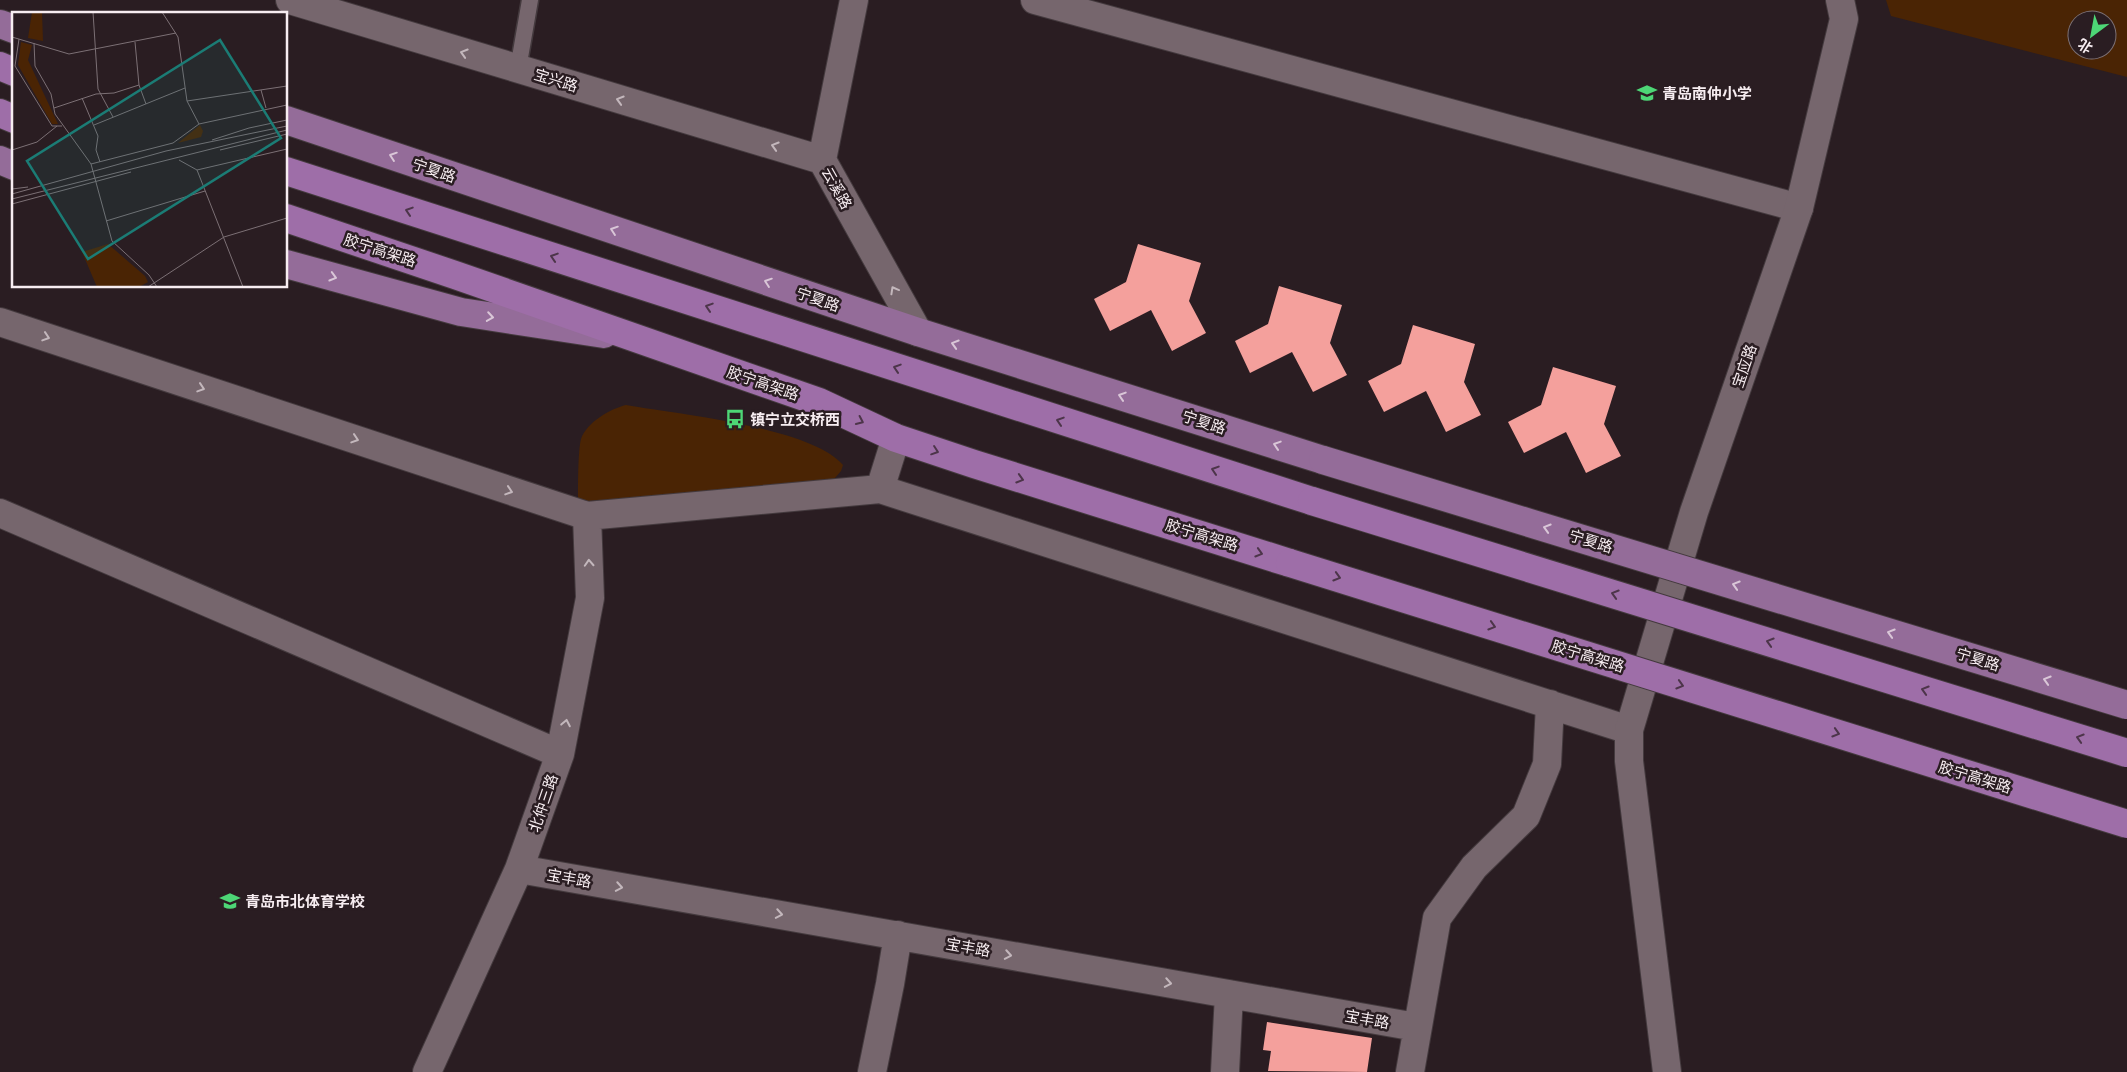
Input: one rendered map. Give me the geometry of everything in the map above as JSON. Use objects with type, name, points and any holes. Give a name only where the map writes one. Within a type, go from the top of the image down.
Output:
[{"type":"highway","points":[[0,66],[12,71]]},
{"type":"highway","points":[[0,113],[12,118]]},
{"type":"highway","points":[[288,172],[1312,501],[2127,753]]},
{"type":"highway","name":"胶宁高架路","points":[[288,219],[819,402],[896,438],[983,467],[2127,824]]},
{"type":"main road","points":[[0,24],[12,28]]},
{"type":"main road","name":"宁夏路","points":[[288,121],[918,332],[1323,460],[2127,705]]},
{"type":"main road","points":[[0,160],[12,165]]},
{"type":"main road","points":[[288,265],[461,312],[634,339]]},
{"type":"street","name":"宝兴路","points":[[290,0],[822,160]]},
{"type":"street","name":"云溪路","points":[[854,0],[822,160],[918,332]]},
{"type":"street","points":[[1035,0],[1799,208]]},
{"type":"street","name":"宝应路","points":[[1667,1072],[1629,761],[1630,730],[1694,512],[1799,208],[1844,19],[1840,0]]},
{"type":"street","points":[[0,322],[587,516],[880,489],[1630,730]]},
{"type":"street","points":[[880,489],[896,438]]},
{"type":"street","points":[[0,513],[560,754]]},
{"type":"street","name":"北仲三路","points":[[427,1072],[519,869],[560,754],[590,598],[587,516]]},
{"type":"street","points":[[1410,1072],[1416,1028],[1437,918],[1474,867],[1526,816],[1548,764],[1550,704]]},
{"type":"street","name":"宝丰路","points":[[519,869],[1416,1028]]},
{"type":"street","points":[[872,1072],[898,935]]},
{"type":"street","points":[[1225,1072],[1229,994]]},
{"type":"lane","points":[[518,69],[530,0]]},
{"type":"shaded area","points":[[1886,0],[2127,0],[2127,77],[1891,16]]},
{"type":"shaded area","points":[[626,405],[741,424],[773,432],[803,441],[827,452],[843,465],[835,478],[827,483],[588,501],[578,498],[579,451],[584,433],[600,417]]},
{"type":"building","points":[[1138,244],[1201,263],[1189,301],[1206,333],[1172,351],[1151,310],[1110,331],[1094,299],[1126,282]]},
{"type":"building","points":[[1279,286],[1342,305],[1330,343],[1347,375],[1313,392],[1292,352],[1250,373],[1235,341],[1268,324]]},
{"type":"building","points":[[1413,325],[1475,344],[1464,382],[1481,415],[1446,432],[1426,391],[1384,412],[1368,381],[1401,364]]},
{"type":"building","points":[[1553,367],[1616,386],[1604,424],[1621,456],[1586,473],[1566,432],[1524,453],[1508,422],[1541,405]]},
{"type":"building","points":[[1267,1022],[1372,1038],[1367,1072],[1268,1071],[1271,1051],[1263,1050]]},
{"type":"place","name":"青岛南仲小学","points":[[1647,93]]},
{"type":"place","name":"镇宁立交桥西","points":[[735,419]]},
{"type":"place","name":"青岛市北体育学校","points":[[230,901]]}]
